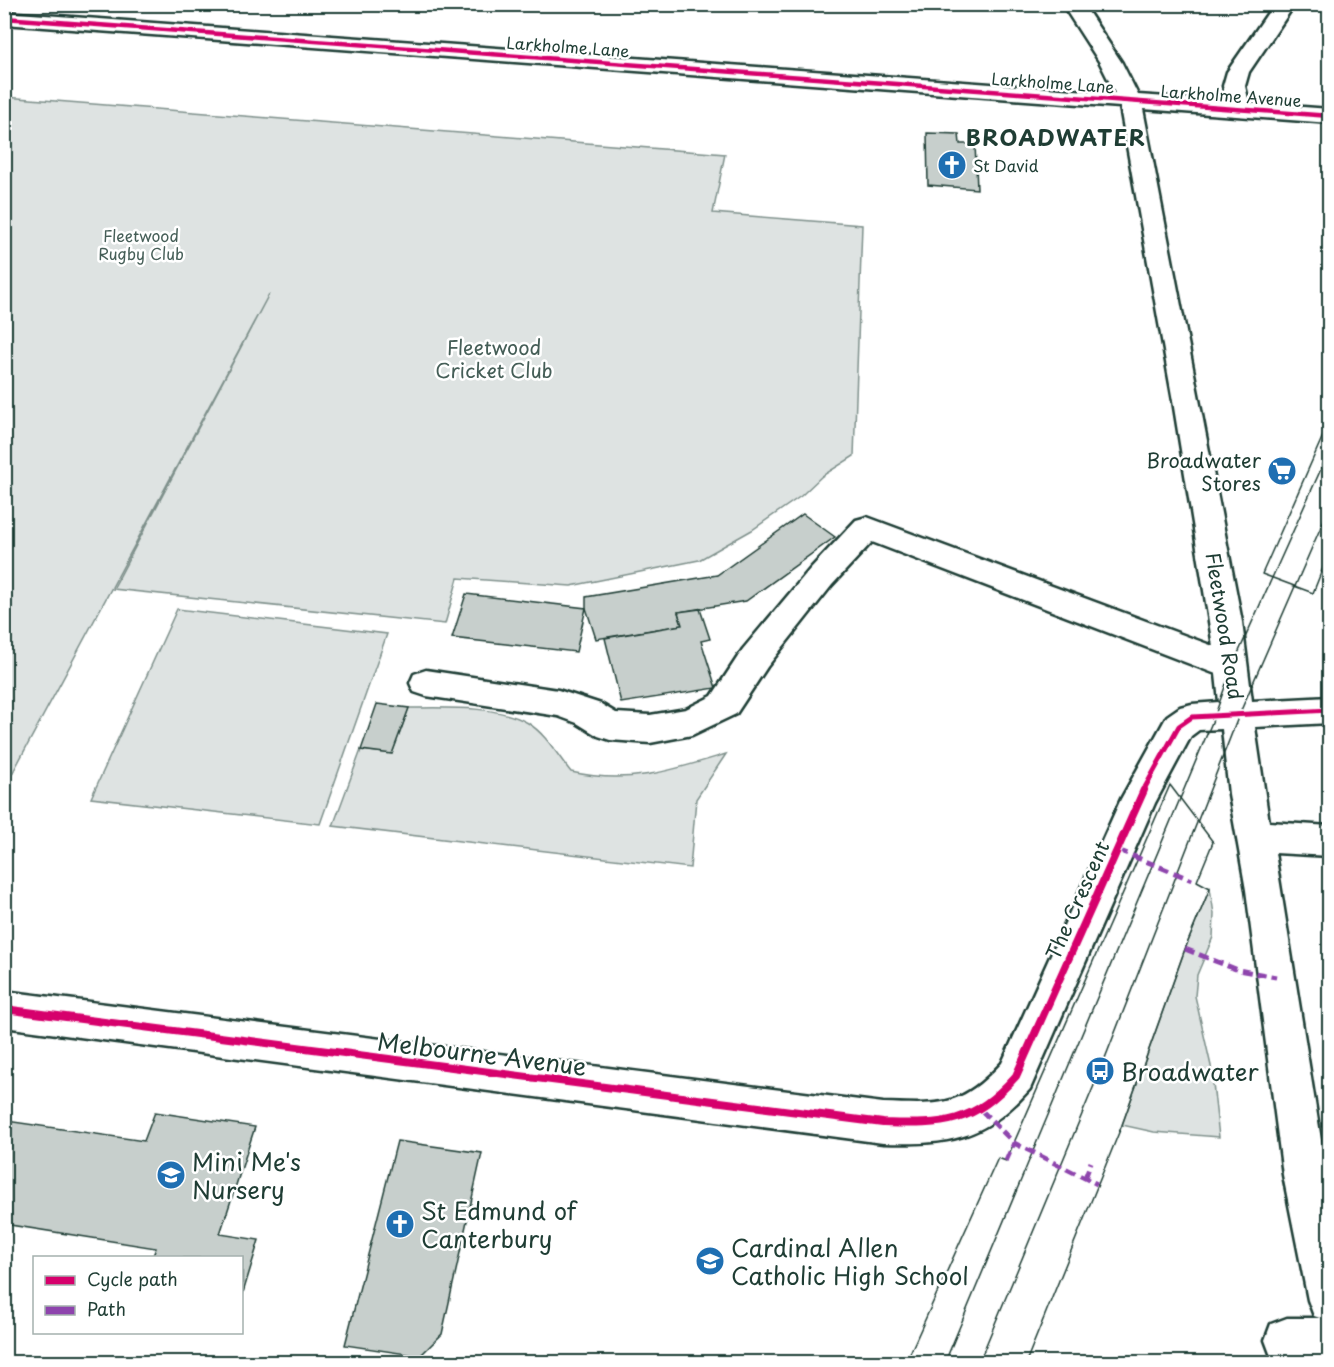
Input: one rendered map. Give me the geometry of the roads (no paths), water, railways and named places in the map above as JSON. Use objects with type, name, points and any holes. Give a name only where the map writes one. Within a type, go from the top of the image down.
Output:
[{"type":"street","name":"Fleetwood Road","points":[[1072,4],[1111,63],[1130,101],[1187,401],[1232,667],[1246,794],[1255,836],[1304,1175],[1329,1300]]},
{"type":"street","points":[[1239,109],[1234,86],[1238,72],[1286,4]]},
{"type":"street","name":"Larkholme Lane","points":[[20,14],[1130,101]]},
{"type":"street","name":"Larkholme Avenue","points":[[1130,101],[1329,116]]},
{"type":"street","points":[[426,683],[558,703],[589,713],[610,726],[650,729],[692,721],[724,705],[755,658],[821,577],[867,528],[1232,667]]},
{"type":"street","name":"The Crescent","points":[[954,1121],[981,1110],[1000,1095],[1016,1076],[1139,799],[1179,726],[1192,717],[1329,710]]},
{"type":"street","points":[[1255,836],[1329,841]]},
{"type":"street","name":"Melbourne Avenue","points":[[4,1009],[883,1123],[921,1125],[954,1121]]},
{"type":"street","points":[[1287,1340],[1329,1340]]},
{"type":"tram line","points":[[1272,578],[1262,574],[1330,420]]},
{"type":"tram line","points":[[1272,578],[1330,449]]},
{"type":"tram line","points":[[1295,586],[1330,506]]},
{"type":"tram line","points":[[1295,586],[1313,593],[1330,550]]},
{"type":"tram line","points":[[1180,798],[1232,667],[1272,578]]},
{"type":"tram line","points":[[1272,578],[1295,586]]},
{"type":"tram line","points":[[1197,821],[1239,715],[1295,586]]},
{"type":"tram line","points":[[906,1362],[998,1158],[1006,1161],[1170,785],[1180,798]]},
{"type":"tram line","points":[[945,1362],[1180,798]]},
{"type":"tram line","points":[[1180,798],[1197,821]]},
{"type":"tram line","points":[[979,1362],[1100,1071],[1197,821]]},
{"type":"tram line","points":[[1026,1362],[1122,1125],[1185,949],[1210,888],[1197,881],[1213,842],[1197,821]]},
{"type":"place","name":"St David","points":[[952,165]]},
{"type":"place","name":"Broadwater Stores","points":[[1282,471]]},
{"type":"place","name":"Broadwater","points":[[1100,1071]]},
{"type":"place","name":"Mini Me's Nursery","points":[[171,1175]]},
{"type":"place","name":"St Edmund of Canterbury","points":[[400,1224]]},
{"type":"place","name":"Cardinal Allen Catholic High School","points":[[710,1261]]},
{"type":"district","name":"BROADWATER","points":[[1056,136]]},
{"type":"park label","name":"Fleetwood Rugby Club","points":[[141,244]]},
{"type":"park label","name":"Fleetwood Cricket Club","points":[[494,358]]}]
